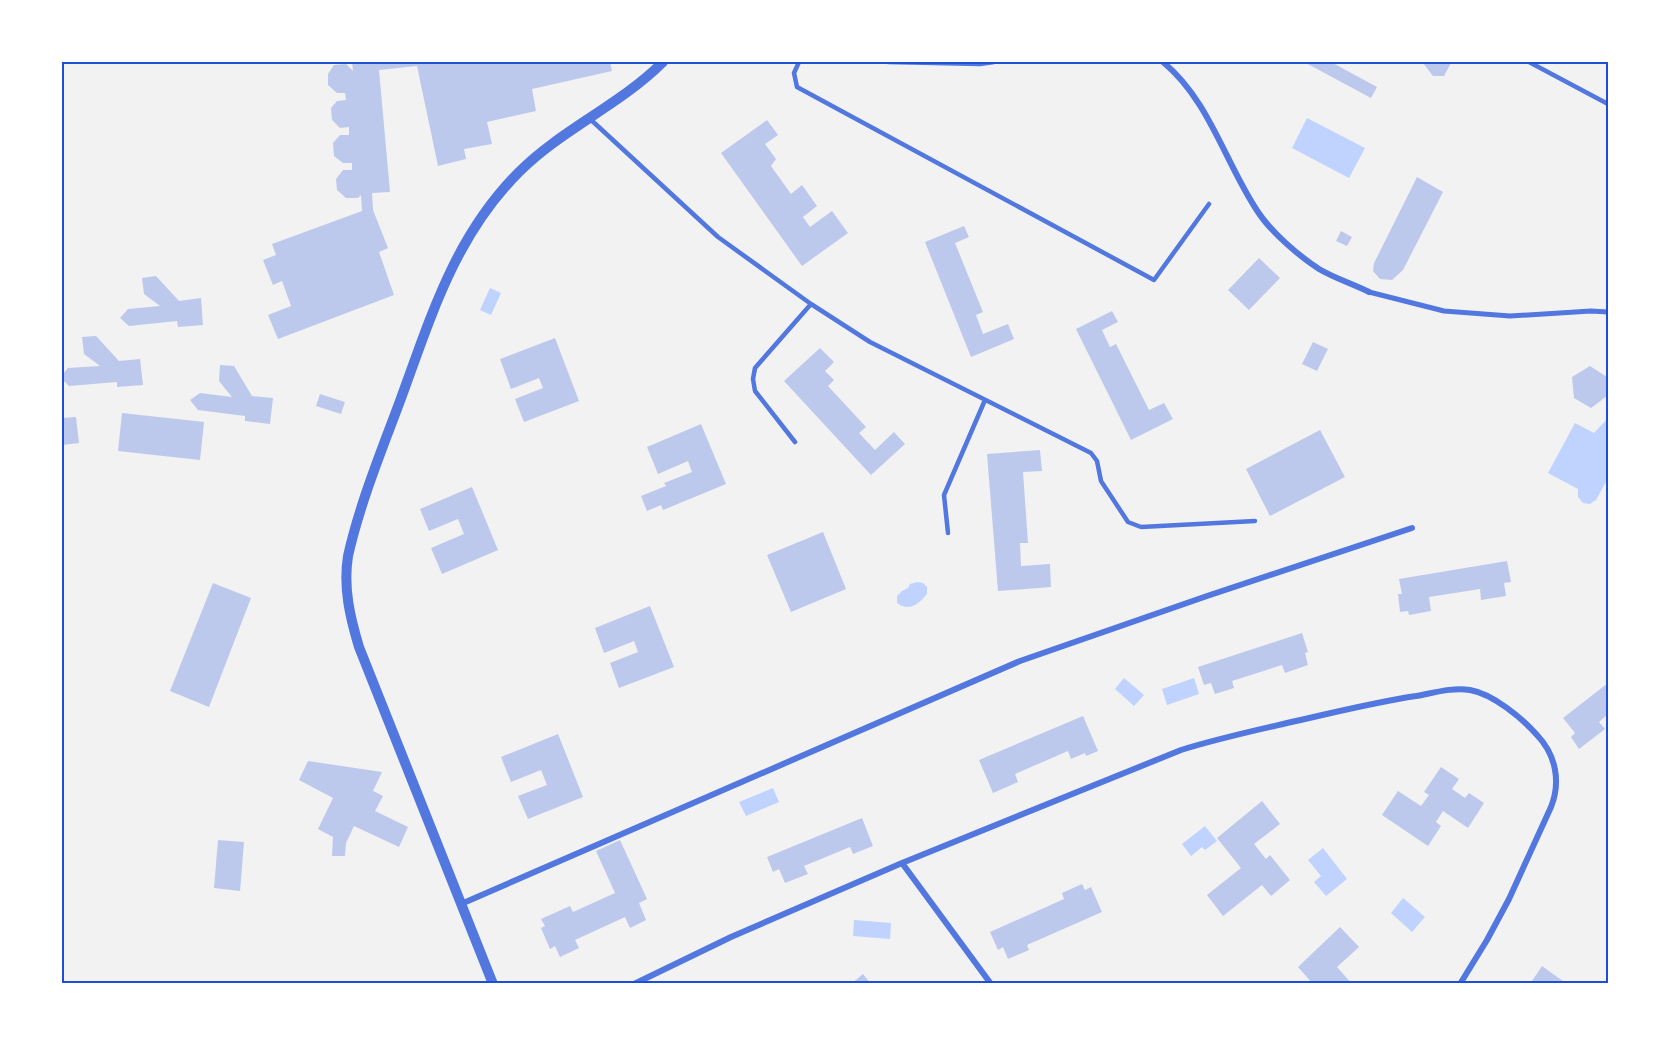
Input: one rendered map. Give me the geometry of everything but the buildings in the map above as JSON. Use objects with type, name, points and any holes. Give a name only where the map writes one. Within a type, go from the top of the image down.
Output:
[{"type":"street","points":[[493,984],[359,647],[347,595],[345,574],[348,556],[384,444],[442,288],[461,248],[483,214],[518,173],[548,147],[635,87],[663,62]]},
{"type":"street","points":[[1163,62],[1199,102],[1259,213],[1287,244],[1320,269],[1369,292],[1444,311],[1510,316],[1591,310],[1608,312]]},
{"type":"street","points":[[461,904],[1020,661],[1412,528]]},
{"type":"street","points":[[634,984],[731,937],[902,863],[1163,756],[1203,743],[1383,701],[1458,689],[1472,690],[1509,709],[1540,738],[1553,761],[1557,789],[1509,899],[1460,984]]},
{"type":"street","points":[[902,863],[991,984]]},
{"type":"lane","points":[[799,62],[794,73],[797,87],[1154,280],[1209,204]]},
{"type":"lane","points":[[888,62],[980,64],[994,62]]},
{"type":"lane","points":[[1529,62],[1608,104]]},
{"type":"lane","points":[[589,118],[718,237],[812,304],[870,342],[1091,453],[1097,461],[1101,481],[1128,522],[1141,527],[1255,521]]},
{"type":"lane","points":[[795,442],[755,391],[753,378],[755,368],[812,304]]},
{"type":"lane","points":[[948,533],[944,495],[985,400]]},
{"type":"water","points":[[1307,118],[1365,148],[1349,178],[1292,148]]},
{"type":"water","points":[[490,288],[501,293],[491,315],[480,310]]},
{"type":"water","points":[[1608,418],[1608,478],[1596,500],[1590,504],[1583,503],[1578,497],[1578,489],[1548,473],[1575,423],[1594,433]]},
{"type":"water","points":[[917,582],[927,587],[927,594],[924,598],[910,607],[897,603],[897,596],[910,584]]},
{"type":"water","points":[[1124,678],[1144,695],[1134,706],[1115,689]]},
{"type":"water","points":[[1194,678],[1199,694],[1167,705],[1162,689]]},
{"type":"water","points":[[773,788],[779,802],[746,816],[739,802]]},
{"type":"water","points":[[1205,826],[1217,841],[1205,850],[1202,847],[1191,856],[1182,844]]},
{"type":"water","points":[[1323,848],[1347,879],[1326,896],[1314,882],[1321,876],[1308,860]]},
{"type":"water","points":[[1403,898],[1425,917],[1412,932],[1391,913]]},
{"type":"water","points":[[854,920],[891,923],[890,939],[853,936]]}]
